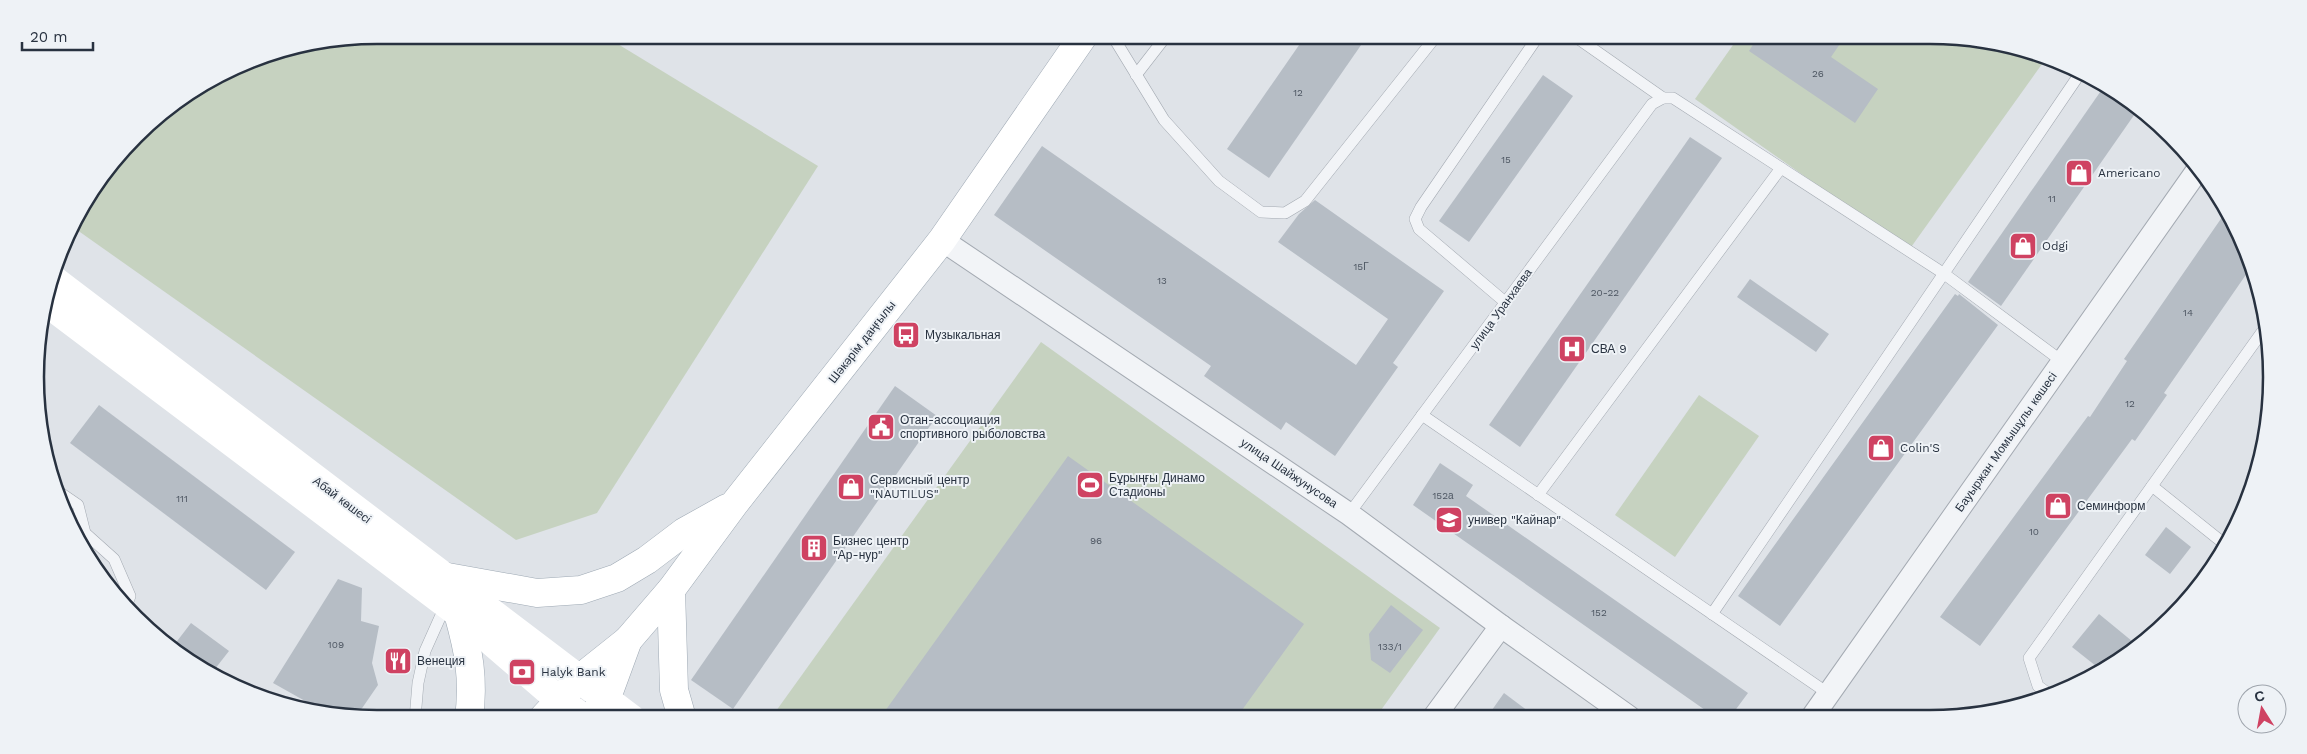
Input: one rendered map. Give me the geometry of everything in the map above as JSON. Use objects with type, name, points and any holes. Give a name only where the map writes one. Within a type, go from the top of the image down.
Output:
[{"type":"main road","name":"Шәкәрім даңғылы","points":[[550,710],[578,678],[628,640],[671,590],[735,503],[942,240],[1078,44]]},
{"type":"main road","name":"Абай көшесі","points":[[52,302],[442,576],[578,678],[597,709]]},
{"type":"main road","name":"Абай көшесі","points":[[52,302],[452,609],[550,710]]},
{"type":"main road","points":[[442,576],[537,593],[581,590],[617,578],[647,560],[684,532],[735,503]]},
{"type":"main road","points":[[671,590],[674,690],[680,710]]},
{"type":"main road","points":[[452,609],[470,655],[472,695],[470,710]]},
{"type":"main road","name":"Шәкәрім даңғылы","points":[[597,709],[628,640]]},
{"type":"street","name":"Бауыржан Момышұлы көшесі","points":[[1817,710],[2194,175]]},
{"type":"street","name":"улица Шайжунусова","points":[[942,240],[1349,514],[1619,710]]},
{"type":"street","points":[[1439,710],[1501,626]]},
{"type":"lane","points":[[1117,44],[1164,120],[1219,181],[1261,212],[1285,213],[1305,201],[1430,44]]},
{"type":"lane","points":[[1136,75],[1160,44]]},
{"type":"lane","points":[[1505,302],[1419,230],[1415,219],[1420,207],[1534,44]]},
{"type":"lane","points":[[1586,44],[1663,98],[1673,98],[1943,273],[2063,362]]},
{"type":"lane","points":[[1712,614],[2076,78]]},
{"type":"lane","name":"улица Уранхаева","points":[[1349,514],[1652,104],[1663,98]]},
{"type":"lane","points":[[1538,495],[1781,168]]},
{"type":"lane","points":[[2044,690],[2038,686],[2029,658],[2260,335]]},
{"type":"lane","points":[[1422,415],[1829,694]]},
{"type":"lane","points":[[2152,486],[2221,541]]},
{"type":"lane","points":[[66,497],[78,505],[82,532]]},
{"type":"lane","points":[[86,540],[114,559],[130,596],[129,600]]},
{"type":"lane","points":[[416,710],[418,683],[424,651],[452,609]]},
{"type":"green space","points":[[355,44],[618,44],[818,166],[597,513],[516,540],[78,230],[88,210],[113,174],[126,157],[157,126],[210,88],[230,78],[270,61],[312,50]]},
{"type":"green space","points":[[1734,44],[1952,44],[1995,50],[2043,63],[1909,250],[1695,99]]},
{"type":"green space","name":"Бұрыңғы Динамо Стадионы","points":[[1041,342],[1440,628],[1381,710],[777,710]]},
{"type":"green space","points":[[1699,395],[1759,436],[1675,557],[1615,515]]},
{"type":"building","points":[[1300,44],[1362,44],[1269,178],[1227,149]]},
{"type":"building","points":[[1753,44],[1840,44],[1831,57],[1878,89],[1855,123],[1749,51]]},
{"type":"building","points":[[1543,75],[1573,96],[1469,242],[1439,221]]},
{"type":"building","points":[[2101,91],[2135,114],[2001,306],[1968,282]]},
{"type":"building","points":[[1690,137],[1722,158],[1520,447],[1489,425]]},
{"type":"building","points":[[1042,146],[1356,365],[1388,319],[1278,242],[1299,214],[1315,200],[1444,291],[1393,363],[1398,367],[1335,456],[1286,422],[1281,430],[1204,376],[1211,366],[994,215]]},
{"type":"building","points":[[2222,217],[2247,273],[2164,393],[2167,395],[2135,441],[2132,439],[1980,646],[1940,617],[2088,416],[2090,417],[2127,361],[2124,359]]},
{"type":"building","points":[[1750,279],[1829,334],[1816,352],[1737,297]]},
{"type":"building","points":[[1955,294],[1958,296],[1959,294],[1998,325],[1780,626],[1738,596]]},
{"type":"building","name":"Бизнес центр \"Ар-нур\"","points":[[895,386],[937,416],[733,709],[691,680]]},
{"type":"building","points":[[99,405],[295,552],[266,590],[70,443]]},
{"type":"building","points":[[1068,456],[1304,624],[1242,710],[886,710]]},
{"type":"building","points":[[1440,463],[1473,485],[1466,496],[1748,693],[1735,710],[1705,710],[1413,505]]},
{"type":"building","points":[[2166,527],[2191,547],[2170,574],[2145,555]]},
{"type":"building","points":[[338,579],[362,588],[361,621],[379,626],[372,663],[378,685],[361,710],[309,703],[273,683]]},
{"type":"building","points":[[1391,605],[1423,630],[1390,673],[1371,660],[1369,634]]},
{"type":"building","points":[[2099,614],[2132,641],[2096,666],[2072,647]]},
{"type":"building","points":[[191,623],[229,651],[215,669],[176,642]]},
{"type":"building","points":[[1504,693],[1527,710],[1492,710]]},
{"type":"place","name":"Americano","points":[[2079,173]]},
{"type":"place","name":"Odgi","points":[[2023,246]]},
{"type":"place","name":"Музыкальная","points":[[906,335]]},
{"type":"place","name":"СВА 9","points":[[1572,349]]},
{"type":"place","name":"Отан-ассоциация спортивного рыболовства","points":[[881,427]]},
{"type":"place","name":"Colin'S","points":[[1881,448]]},
{"type":"place","name":"Бұрыңғы Динамо Стадионы","points":[[1090,485]]},
{"type":"place","name":"Сервисный центр \"NAUTILUS\"","points":[[851,487]]},
{"type":"place","name":"Семинформ","points":[[2058,506]]},
{"type":"place","name":"универ \"Кайнар\"","points":[[1449,520]]},
{"type":"place","name":"Бизнес центр \"Ар-нур\"","points":[[814,548]]},
{"type":"place","name":"Венеция","points":[[398,661]]},
{"type":"place","name":"Halyk Bank","points":[[522,672]]}]
